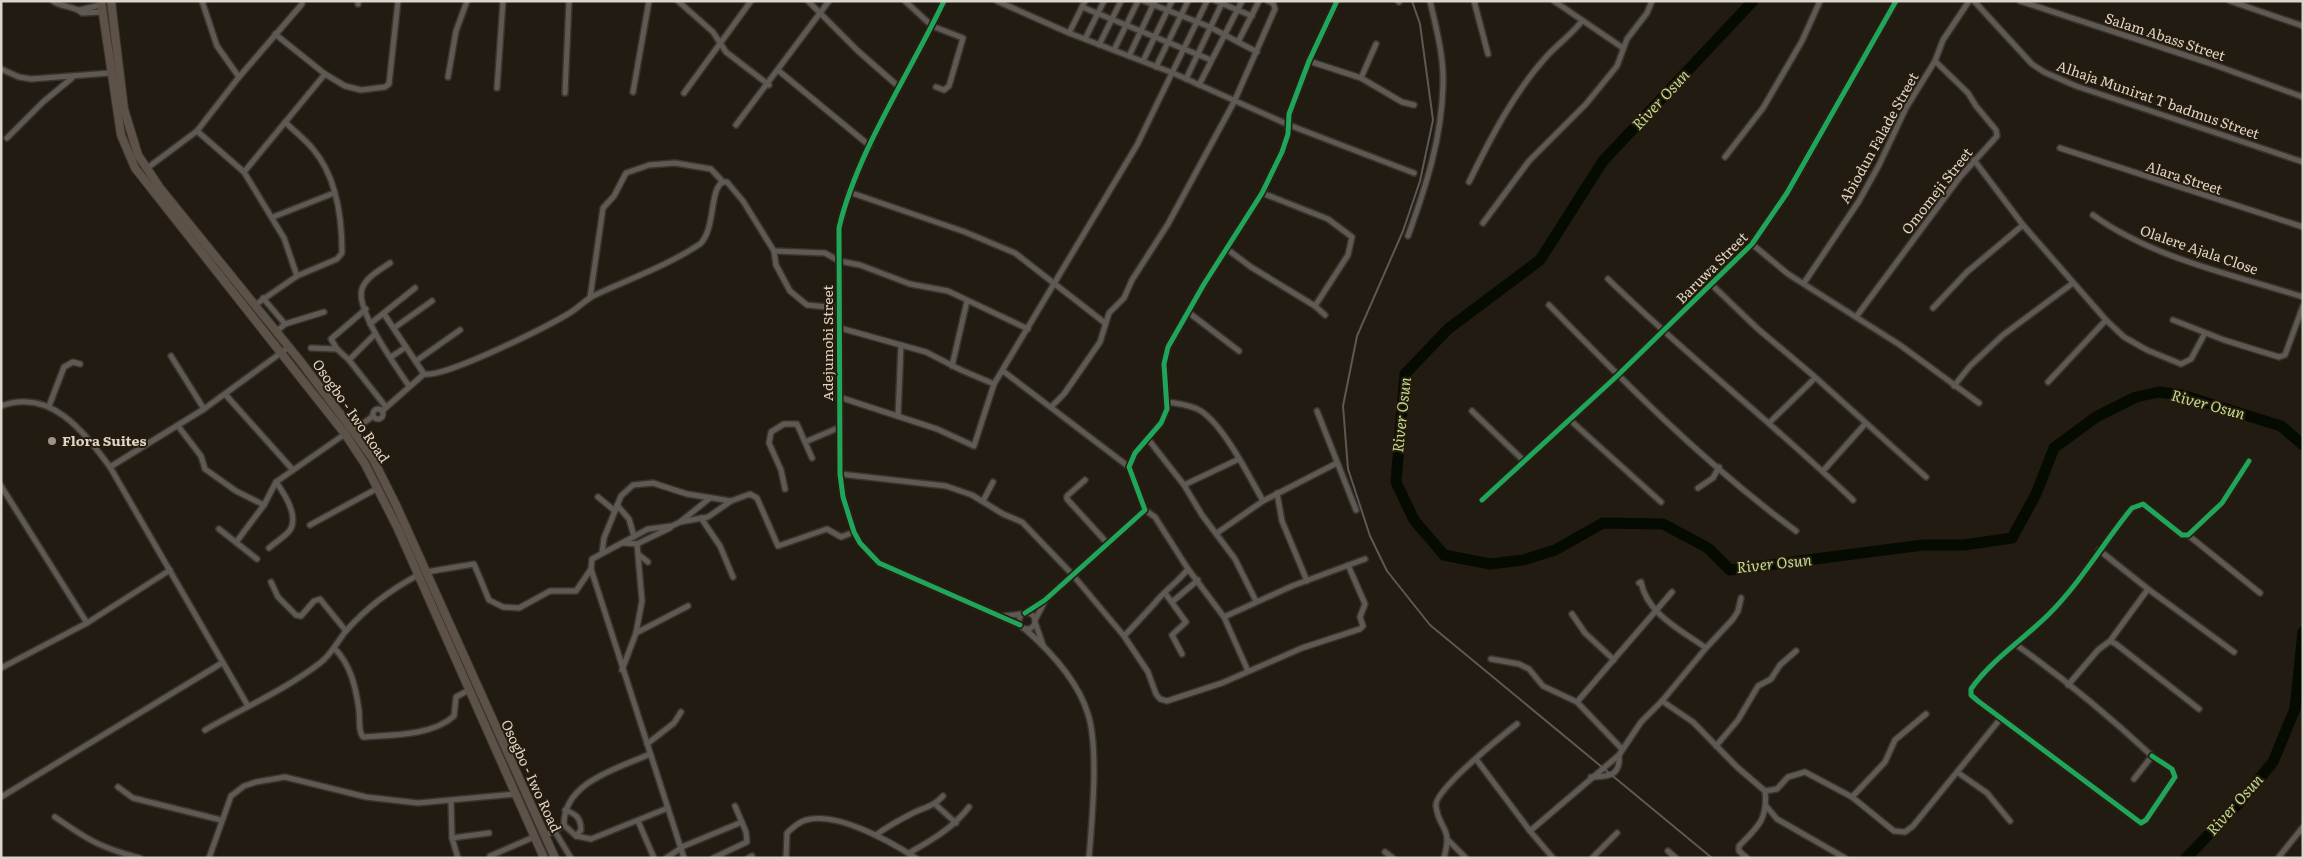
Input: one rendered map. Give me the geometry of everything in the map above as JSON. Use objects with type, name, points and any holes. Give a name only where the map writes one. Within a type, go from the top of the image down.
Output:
[{"type":"main road","name":"Osogbo - Iwo Road","points":[[112,1],[128,125],[136,151],[146,169],[289,347],[373,459],[415,546],[555,858]]},
{"type":"main road","name":"Osogbo - Iwo Road","points":[[101,6],[121,135],[135,168],[345,434],[378,488],[544,858]]},
{"type":"main road","points":[[407,550],[415,546]]},
{"type":"street","points":[[53,1],[61,7],[79,10],[101,6]]},
{"type":"street","points":[[202,1],[211,34],[217,46],[239,77]]},
{"type":"street","points":[[275,34],[325,74],[352,89],[388,86],[398,1]]},
{"type":"street","points":[[448,77],[456,31],[467,1]]},
{"type":"street","points":[[497,88],[503,1]]},
{"type":"street","points":[[565,93],[569,1]]},
{"type":"street","points":[[633,92],[648,1]]},
{"type":"street","points":[[678,1],[702,22],[726,52],[769,84]]},
{"type":"street","points":[[684,93],[751,1]]},
{"type":"street","points":[[808,1],[858,52],[899,87]]},
{"type":"street","points":[[736,125],[779,71],[820,12],[830,1]]},
{"type":"street","points":[[905,1],[932,26],[962,36],[964,40],[949,86],[944,90],[936,87]]},
{"type":"street","name":"Adejumobi Street","points":[[944,1],[870,146],[849,192],[839,228],[838,428],[840,474],[843,497],[854,532],[860,543],[879,564],[1020,624]]},
{"type":"street","points":[[997,1],[1069,33],[1173,73],[1234,102],[1289,125],[1414,173]]},
{"type":"street","points":[[1069,33],[1086,1]]},
{"type":"street","points":[[1085,39],[1104,1]]},
{"type":"street","points":[[1099,44],[1121,1]]},
{"type":"street","points":[[1114,50],[1138,1]]},
{"type":"street","points":[[1144,1],[1154,3],[1210,27],[1257,52]]},
{"type":"street","points":[[1143,61],[1172,1]]},
{"type":"street","points":[[1156,67],[1188,1]]},
{"type":"street","points":[[839,397],[937,429],[974,446],[994,384],[1118,177],[1173,73],[1183,48],[1207,1]]},
{"type":"street","points":[[1199,85],[1242,1]]},
{"type":"street","points":[[1238,42],[1259,1]]},
{"type":"street","points":[[1051,407],[1064,394],[1100,342],[1109,313],[1124,298],[1132,280],[1168,224],[1234,102],[1275,9],[1273,3],[1268,1]]},
{"type":"street","points":[[1129,467],[1135,453],[1161,423],[1167,409],[1164,364],[1168,347],[1262,193],[1282,152],[1289,125],[1289,114],[1309,61],[1337,1]]},
{"type":"street","points":[[1408,236],[1431,171],[1440,128],[1444,83],[1430,1]]},
{"type":"street","points":[[1474,1],[1488,54]]},
{"type":"street","points":[[1554,1],[1623,48]]},
{"type":"street","points":[[1483,223],[1529,161],[1586,104],[1617,66],[1623,48],[1652,1]]},
{"type":"street","points":[[1725,157],[1763,108],[1802,41],[1820,1]]},
{"type":"street","name":"Baruwa Street","points":[[1482,500],[1617,376],[1752,244],[1792,185],[1896,1]]},
{"type":"street","name":"Abiodun Falade Street","points":[[1804,283],[1863,194],[1906,108],[1935,61],[1944,40],[1969,1]]},
{"type":"street","name":"Alhaja Munirat T badmus Street","points":[[1974,1],[2032,64],[2044,72],[2076,86],[2303,162]]},
{"type":"street","name":"Salam Abass Street","points":[[2020,1],[2209,63],[2303,97]]},
{"type":"street","points":[[2230,1],[2303,26]]},
{"type":"street","points":[[1186,79],[1220,2],[1252,16]]},
{"type":"street","points":[[1129,56],[1154,3]]},
{"type":"street","points":[[146,169],[197,131],[239,77],[302,4]]},
{"type":"street","points":[[1082,7],[1126,26],[1156,35],[1211,60]]},
{"type":"street","points":[[1469,182],[1484,149],[1530,77],[1548,55],[1582,21]]},
{"type":"street","points":[[1361,78],[1376,44]]},
{"type":"street","points":[[1309,61],[1361,78],[1402,102],[1414,105]]},
{"type":"street","name":"Omomeji Street","points":[[1856,316],[1974,160],[1997,136],[1996,130],[1960,83],[1935,61]]},
{"type":"street","points":[[1,69],[20,77],[31,79],[72,78],[110,73]]},
{"type":"street","points":[[779,71],[870,146]]},
{"type":"street","points":[[244,172],[325,74]]},
{"type":"street","points":[[7,138],[42,102],[72,78]]},
{"type":"street","points":[[255,304],[297,276],[337,259],[342,253],[342,238],[331,179],[314,150],[285,122]]},
{"type":"street","points":[[197,131],[244,172],[284,238],[297,276]]},
{"type":"street","name":"Alara Street","points":[[2060,148],[2303,227]]},
{"type":"street","points":[[1974,160],[2073,283],[2106,320],[2132,341],[2181,364],[2191,359],[2205,333]]},
{"type":"street","points":[[590,298],[603,208],[614,196],[626,173],[649,165],[675,163],[711,169],[723,182],[727,182],[743,201],[774,251],[776,265],[790,291],[807,305],[838,308]]},
{"type":"street","points":[[353,431],[373,416],[381,418],[384,409],[424,374],[438,374],[497,350],[570,313],[590,298],[648,274],[700,244],[706,239],[711,224],[716,188],[723,182]]},
{"type":"street","points":[[849,192],[992,242],[1030,263],[1105,323]]},
{"type":"street","points":[[273,217],[334,193]]},
{"type":"street","points":[[1262,193],[1328,219],[1352,237],[1348,255],[1315,306]]},
{"type":"street","name":"Olalere Ajala Close","points":[[2093,215],[2122,234],[2160,250],[2303,297]]},
{"type":"street","points":[[1933,308],[1967,272],[2024,224]]},
{"type":"street","points":[[1752,244],[1788,274],[1900,345],[1979,403]]},
{"type":"street","points":[[1227,249],[1251,267],[1315,306],[1325,315]]},
{"type":"street","points":[[774,251],[825,253],[840,261],[860,265],[910,284],[948,291],[1028,329]]},
{"type":"street","points":[[390,263],[372,275],[362,289],[361,295],[370,324],[409,386]]},
{"type":"street","points":[[1608,279],[1663,332],[1769,423],[1853,500]]},
{"type":"street","points":[[1954,386],[1970,366],[2003,336],[2073,283]]},
{"type":"street","points":[[1711,284],[1758,330],[1926,477]]},
{"type":"street","points":[[370,324],[415,288]]},
{"type":"street","points":[[264,298],[285,324]]},
{"type":"street","points":[[394,328],[432,301]]},
{"type":"street","points":[[952,366],[967,301]]},
{"type":"street","points":[[1548,305],[1617,376],[1708,461],[1718,467],[1768,510],[1796,531]]},
{"type":"street","points":[[2173,320],[2279,358],[2285,355],[2303,306]]},
{"type":"street","points":[[366,309],[331,339],[336,349],[349,360],[384,409]]},
{"type":"street","points":[[276,332],[285,324],[324,312]]},
{"type":"street","points":[[1188,312],[1239,351]]},
{"type":"street","points":[[384,314],[424,374]]},
{"type":"street","points":[[2048,382],[2106,320]]},
{"type":"street","points":[[840,328],[926,352],[952,366],[994,384]]},
{"type":"street","points":[[416,361],[460,330]]},
{"type":"street","points":[[349,360],[376,334]]},
{"type":"street","points":[[898,416],[902,345]]},
{"type":"street","points":[[110,467],[178,426],[282,354],[289,347]]},
{"type":"street","points":[[391,357],[406,347]]},
{"type":"street","points":[[311,348],[336,349]]},
{"type":"street","points":[[171,356],[204,408]]},
{"type":"street","points":[[49,406],[64,367],[73,362],[80,364]]},
{"type":"street","points":[[1003,371],[1129,467],[1145,510],[1155,517],[1188,569],[1224,617],[1248,671]]},
{"type":"street","points":[[1769,423],[1815,378]]},
{"type":"street","points":[[225,394],[293,470]]},
{"type":"street","points":[[1,406],[30,401],[49,406],[78,428],[110,467],[248,706]]},
{"type":"street","points":[[1168,402],[1192,406],[1202,411],[1212,420],[1239,459],[1263,501]]},
{"type":"street","points":[[1317,411],[1356,510]]},
{"type":"street","points":[[1472,411],[1524,461]]},
{"type":"street","points":[[1570,420],[1661,502]]},
{"type":"street","points":[[785,489],[781,470],[769,443],[771,432],[784,424],[794,423],[800,428],[812,458]]},
{"type":"street","points":[[1823,471],[1865,424]]},
{"type":"street","points":[[178,426],[201,456],[205,469],[236,491],[264,505]]},
{"type":"street","points":[[806,442],[838,428]]},
{"type":"street","points":[[237,541],[264,505],[276,482],[345,434]]},
{"type":"street","points":[[1148,439],[1184,485],[1202,515],[1235,559],[1256,601]]},
{"type":"street","points":[[1184,485],[1239,459]]},
{"type":"street","points":[[2188,535],[2222,504],[2249,461]]},
{"type":"street","points":[[1216,533],[1276,493],[1337,463]]},
{"type":"street","points":[[1698,488],[1713,478],[1718,467]]},
{"type":"street","points":[[840,474],[946,486],[982,500],[1003,514],[1022,522],[1072,574],[1124,636],[1148,672],[1160,699],[1172,700],[1222,683],[1302,648],[1360,629],[1362,626],[1360,616],[1365,604],[1348,565]]},
{"type":"street","points":[[1085,480],[1067,496],[1067,499],[1108,544]]},
{"type":"street","points":[[269,548],[289,531],[292,524],[284,492],[276,482]]},
{"type":"street","points":[[982,500],[993,482]]},
{"type":"street","points":[[602,553],[604,538],[616,508],[627,488],[645,483],[653,483],[687,494],[731,501]]},
{"type":"street","points":[[1,487],[87,623]]},
{"type":"street","points":[[310,525],[378,488]]},
{"type":"street","points":[[1276,493],[1282,521],[1307,580]]},
{"type":"street","points":[[680,522],[701,518],[719,511],[731,501],[750,494],[757,498],[778,546],[827,529],[842,537],[854,532]]},
{"type":"street","points":[[598,497],[629,519],[634,536]]},
{"type":"street","points":[[624,543],[637,544],[680,522],[710,498]]},
{"type":"street","points":[[2015,644],[2125,730],[2152,756],[2172,769],[2175,777],[2146,820],[2141,823],[1971,696],[1971,689],[1987,670],[2015,644],[2050,614],[2132,508],[2139,505],[2143,504],[2182,535],[2188,535],[2260,593]]},
{"type":"street","points":[[1089,858],[1093,768],[1091,725],[1088,712],[1073,682],[1044,645],[1020,624],[1019,620],[1024,613],[1045,600],[1145,510]]},
{"type":"street","points":[[701,518],[720,546],[733,577]]},
{"type":"street","points":[[672,526],[648,529],[634,536],[592,559],[591,569],[684,858]]},
{"type":"street","points":[[219,529],[237,541],[257,559]]},
{"type":"street","points":[[622,670],[636,632],[642,601],[637,544]]},
{"type":"street","points":[[2098,550],[2148,590],[2234,652]]},
{"type":"street","points":[[639,555],[648,562]]},
{"type":"street","points":[[1224,617],[1256,601],[1307,580],[1365,559]]},
{"type":"street","points":[[426,572],[474,564],[490,600],[503,607],[520,608],[550,591],[576,591],[591,569]]},
{"type":"street","points":[[1124,636],[1179,581],[1188,569]]},
{"type":"street","points":[[1,668],[87,623],[170,570]]},
{"type":"street","points":[[205,730],[291,683],[322,662],[346,631],[398,586],[418,575]]},
{"type":"street","points":[[1172,602],[1198,580]]},
{"type":"street","points":[[271,582],[278,597],[296,615],[301,616],[314,600],[320,599],[346,631]]},
{"type":"street","points":[[1639,583],[1641,582],[1646,598],[1656,612],[1706,648]]},
{"type":"street","points":[[2068,685],[2098,650],[2110,641],[2148,590]]},
{"type":"street","points":[[1577,702],[1672,592]]},
{"type":"street","points":[[1165,593],[1186,622],[1172,635],[1182,654]]},
{"type":"street","points":[[1530,831],[1618,755],[1641,722],[1662,701],[1733,619],[1738,612],[1741,598]]},
{"type":"street","points":[[1025,629],[1032,628],[1045,600]]},
{"type":"street","points":[[636,632],[688,606]]},
{"type":"street","points":[[1002,616],[1024,613],[1033,615],[1044,645]]},
{"type":"street","points":[[1572,614],[1585,634],[1614,660]]},
{"type":"street","points":[[2110,641],[2199,709]]},
{"type":"street","points":[[334,648],[347,664],[358,708],[360,733],[363,738],[404,733],[448,722],[454,716],[456,697],[469,690]]},
{"type":"street","points":[[1716,746],[1738,720],[1758,686],[1771,679],[1780,665],[1796,651]]},
{"type":"street","points":[[1491,659],[1519,664],[1528,669],[1543,686],[1577,702],[1622,750]]},
{"type":"street","points":[[1,797],[222,663]]},
{"type":"street","points":[[1662,701],[1693,722],[1765,791],[1766,807],[1757,828],[1740,846],[1741,853],[1747,858]]},
{"type":"street","points":[[647,744],[674,723],[681,712]]},
{"type":"street","points":[[1852,797],[1885,762],[1895,740],[1926,714]]},
{"type":"street","points":[[1765,791],[1777,789],[1788,777],[1806,772],[1852,797],[1894,831],[1905,832],[1913,826],[2001,718]]},
{"type":"street","points":[[1466,858],[1449,841],[1436,808],[1436,801],[1450,782],[1516,724]]},
{"type":"street","points":[[564,825],[565,810],[570,800],[586,784],[650,754]]},
{"type":"street","points":[[1591,777],[1607,778],[1613,774],[1618,769],[1618,755]]},
{"type":"street","points":[[2134,779],[2152,756]]},
{"type":"street","points":[[1476,759],[1530,831],[1553,858]]},
{"type":"street","points":[[1957,772],[1987,793],[2010,821]]},
{"type":"street","points":[[209,858],[231,796],[244,786],[285,777],[366,797],[418,802],[451,801],[516,794]]},
{"type":"street","points":[[118,787],[133,798],[222,820]]},
{"type":"street","points":[[876,835],[917,811],[936,805],[943,796]]},
{"type":"street","points":[[451,801],[452,838],[458,858]]},
{"type":"street","points":[[936,805],[956,823]]},
{"type":"street","points":[[713,858],[747,842],[748,838],[735,806]]},
{"type":"street","points":[[909,853],[956,823],[969,807]]},
{"type":"street","points":[[1766,807],[1777,818],[1845,858]]},
{"type":"street","points":[[564,825],[576,836],[591,839],[668,808]]},
{"type":"street","points":[[565,810],[573,812],[579,820],[581,830],[576,836]]},
{"type":"street","points":[[55,818],[92,842],[109,850],[140,858]]},
{"type":"street","points":[[786,858],[787,833],[804,820],[826,818],[876,835],[916,858]]},
{"type":"street","points":[[638,821],[654,858]]},
{"type":"street","points":[[666,858],[681,849],[742,822]]},
{"type":"street","points":[[544,836],[564,825]]},
{"type":"street","points":[[2278,858],[2303,827]]},
{"type":"street","points":[[554,830],[571,858]]},
{"type":"street","points":[[452,838],[489,833]]},
{"type":"street","points":[[1592,858],[1617,833]]},
{"type":"street","points":[[2297,835],[2303,838]]},
{"type":"street","points":[[490,856],[534,837]]},
{"type":"street","points":[[1444,858],[1449,841]]},
{"type":"street","points":[[1668,851],[1676,858]]},
{"type":"street","points":[[1384,852],[1393,858]]},
{"type":"waterway","name":"River Osun","points":[[1753,1],[1603,161],[1540,260],[1448,329],[1405,374],[1396,482],[1414,520],[1444,555],[1490,564],[1523,560],[1555,550],[1603,523],[1663,524],[1708,548],[1730,570],[1923,545],[1964,545],[2012,538],[2036,494],[2054,448],[2096,417],[2136,397],[2159,392],[2182,395],[2281,426],[2303,445]]},
{"type":"waterway","name":"River Osun","points":[[2186,858],[2241,801],[2273,762],[2295,709],[2303,632]]},
{"type":"railway","points":[[1412,1],[1420,24],[1433,120],[1420,181],[1403,231],[1357,336],[1343,406],[1348,469],[1370,536],[1387,571],[1430,625],[1712,858]]},
{"type":"cycle path","points":[[944,1],[871,141],[847,199],[839,228],[840,474],[843,497],[854,532],[860,543],[879,563],[1020,625]]},
{"type":"cycle path","points":[[1025,613],[1045,600],[1145,510],[1129,467],[1135,453],[1161,423],[1167,409],[1164,364],[1168,347],[1204,284],[1262,193],[1282,152],[1288,134],[1289,114],[1309,61],[1337,1]]},
{"type":"cycle path","points":[[1482,500],[1617,376],[1752,244],[1787,193],[1896,1]]},
{"type":"cycle path","points":[[2152,756],[2172,769],[2175,777],[2146,820],[2141,823],[1978,701],[1971,695],[1971,689],[1989,668],[2061,602],[2132,508],[2143,504],[2182,535],[2188,535],[2222,503],[2249,461]]},
{"type":"place","name":"Flora Suites","points":[[52,441]]}]
